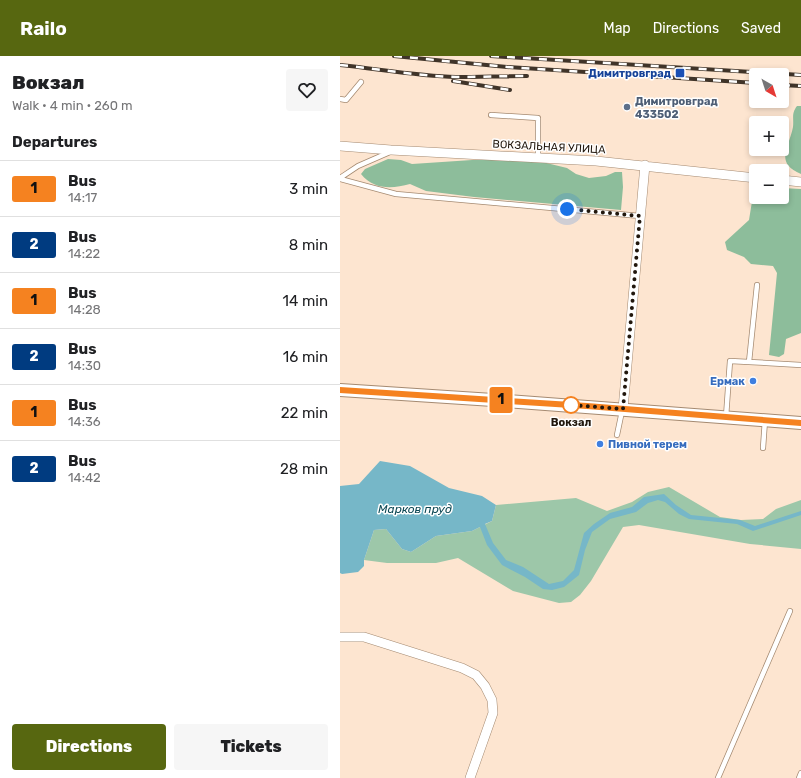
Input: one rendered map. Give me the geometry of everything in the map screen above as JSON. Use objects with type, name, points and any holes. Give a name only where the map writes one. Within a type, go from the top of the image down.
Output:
[{"type":"main road","points":[[340,390],[623,409],[801,423]]},
{"type":"street","name":"ВОКЗАЛЬНАЯ УЛИЦА","points":[[340,146],[645,165],[749,177]]},
{"type":"street","points":[[623,409],[645,165]]},
{"type":"street","points":[[789,181],[801,182]]},
{"type":"street","points":[[340,637],[364,637],[462,668],[476,675],[485,686],[492,700],[493,713],[470,778]]},
{"type":"lane","points":[[340,100],[346,100],[361,82]]},
{"type":"lane","points":[[491,115],[538,118],[538,158]]},
{"type":"lane","points":[[340,179],[358,166],[394,150]]},
{"type":"lane","points":[[340,179],[396,194],[640,216]]},
{"type":"lane","points":[[749,362],[757,286]]},
{"type":"lane","points":[[726,417],[730,361],[801,365]]},
{"type":"lane","points":[[617,435],[623,409]]},
{"type":"lane","points":[[763,448],[765,420]]},
{"type":"lane","points":[[718,778],[790,611]]},
{"type":"lane","points":[[799,778],[801,773]]},
{"type":"green space","points":[[797,106],[801,106],[801,174],[789,166],[785,156],[789,156],[789,142],[793,127],[793,114]]},
{"type":"green space","points":[[388,159],[401,160],[412,164],[472,160],[534,160],[567,168],[576,174],[589,178],[606,176],[615,172],[622,172],[623,187],[621,210],[474,197],[426,191],[410,184],[397,187],[384,187],[377,186],[361,174],[365,169]]},
{"type":"green space","points":[[789,188],[801,189],[801,333],[786,339],[784,354],[779,357],[769,355],[777,273],[773,266],[751,264],[744,257],[727,250],[725,242],[749,220],[752,204],[789,204]]},
{"type":"green space","points":[[669,487],[720,517],[741,520],[763,519],[776,509],[801,500],[801,549],[750,544],[639,525],[623,527],[591,581],[580,595],[571,602],[559,603],[513,591],[458,558],[436,563],[387,563],[364,560],[374,530],[386,529],[402,549],[411,552],[436,536],[472,531],[492,521],[496,505],[576,498],[607,511],[632,502],[648,492]]},
{"type":"water","name":"Марков пруд","points":[[380,461],[410,466],[449,488],[482,496],[496,505],[492,521],[485,524],[493,543],[506,560],[523,567],[549,584],[563,581],[574,570],[584,533],[610,513],[632,507],[644,497],[664,494],[676,505],[691,515],[740,520],[755,526],[801,511],[801,515],[753,531],[737,524],[689,519],[679,514],[665,502],[658,500],[648,503],[636,512],[610,519],[592,532],[585,550],[579,575],[564,587],[552,590],[543,589],[525,577],[502,565],[487,545],[480,527],[472,531],[436,536],[411,552],[402,549],[386,529],[374,530],[364,560],[364,566],[358,572],[342,574],[340,573],[340,486],[359,484]]},
{"type":"railway","points":[[394,56],[507,67],[749,83]]},
{"type":"railway","points":[[491,56],[801,75]]},
{"type":"railway","points":[[340,65],[412,74],[456,77],[527,76]]},
{"type":"railway","points":[[453,81],[510,90]]},
{"type":"railway","points":[[789,85],[801,86]]},
{"type":"bus line","name":"1","points":[[340,390],[587,406],[801,423]]},
{"type":"place","name":"Димитровград","points":[[680,73]]},
{"type":"place","name":"Димитровград 433502","points":[[627,107]]},
{"type":"place","name":"Ермак","points":[[753,381]]},
{"type":"place","name":"Вокзал","points":[[571,405]]},
{"type":"place","name":"Пивной терем","points":[[600,444]]},
{"type":"route","points":[[567,209],[640,216],[623,409],[571,405]]}]
